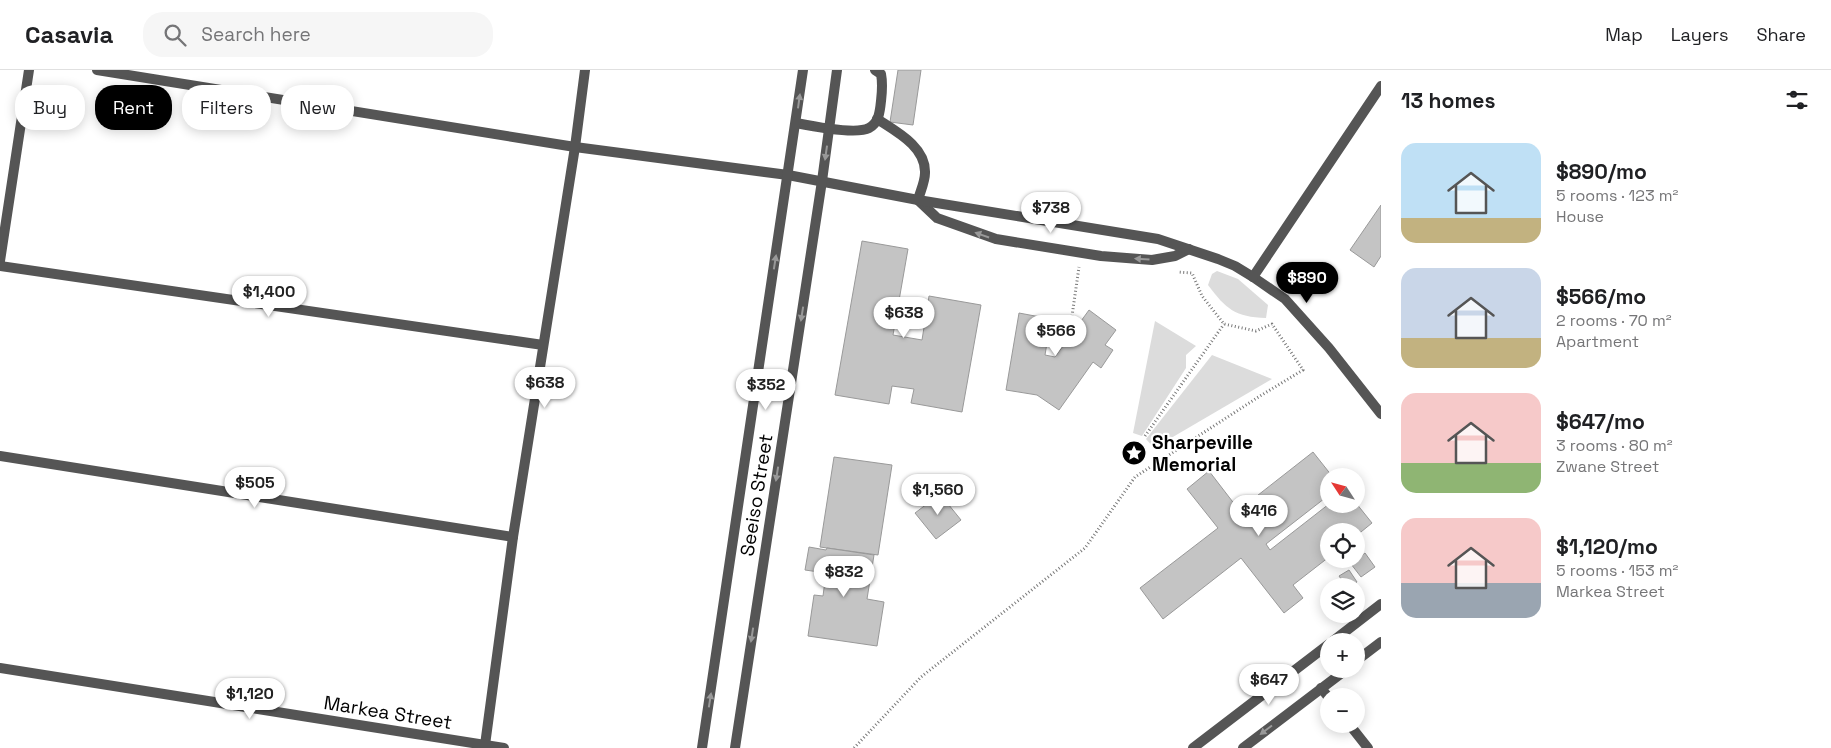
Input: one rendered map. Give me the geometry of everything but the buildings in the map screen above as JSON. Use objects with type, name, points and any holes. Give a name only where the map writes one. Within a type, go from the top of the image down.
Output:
[{"type":"street","points":[[0,261],[29,70]]},
{"type":"street","points":[[97,70],[575,147],[788,175],[918,200],[1141,235],[1218,258],[1253,277],[1285,299],[1329,348],[1381,414]]},
{"type":"street","points":[[485,745],[513,537],[575,147],[585,70]]},
{"type":"street","name":"Seeiso Street","points":[[702,748],[803,70]]},
{"type":"street","name":"Seeiso Street","points":[[735,748],[822,181],[837,70]]},
{"type":"street","points":[[796,123],[829,129],[868,128],[880,113],[883,83],[881,74],[875,70]]},
{"type":"street","points":[[1253,277],[1381,86]]},
{"type":"street","points":[[877,119],[913,145],[923,159],[925,174],[918,200]]},
{"type":"street","points":[[918,200],[937,218],[996,239],[1101,256],[1152,260],[1175,256],[1189,250]]},
{"type":"street","points":[[0,266],[543,346]]},
{"type":"street","points":[[0,456],[513,537]]},
{"type":"street","points":[[1343,633],[1381,604]]},
{"type":"street","points":[[1365,654],[1381,642]]},
{"type":"street","points":[[1193,748],[1320,651]]},
{"type":"street","name":"Markea Street","points":[[0,668],[504,748]]},
{"type":"street","points":[[1321,688],[1334,678]]},
{"type":"street","points":[[1242,748],[1320,689]]},
{"type":"street","points":[[1356,733],[1368,748]]},
{"type":"path","points":[[1071,323],[1079,267],[1088,268]]},
{"type":"path","points":[[854,748],[921,677],[1085,548],[1135,477],[1303,370],[1272,324],[1256,331],[1224,324],[1202,296],[1192,273],[1173,272]]},
{"type":"path","points":[[1145,436],[1224,324]]},
{"type":"shaded area","points":[[1217,271],[1238,279],[1268,305],[1266,318],[1246,316],[1226,306],[1208,285],[1212,274]]},
{"type":"shaded area","points":[[1155,321],[1196,346],[1186,355],[1186,368],[1142,436],[1133,433]]},
{"type":"shaded area","points":[[1212,355],[1272,379],[1154,448],[1146,439]]},
{"type":"place","name":"Sharpeville Memorial","points":[[1134,453]]}]
